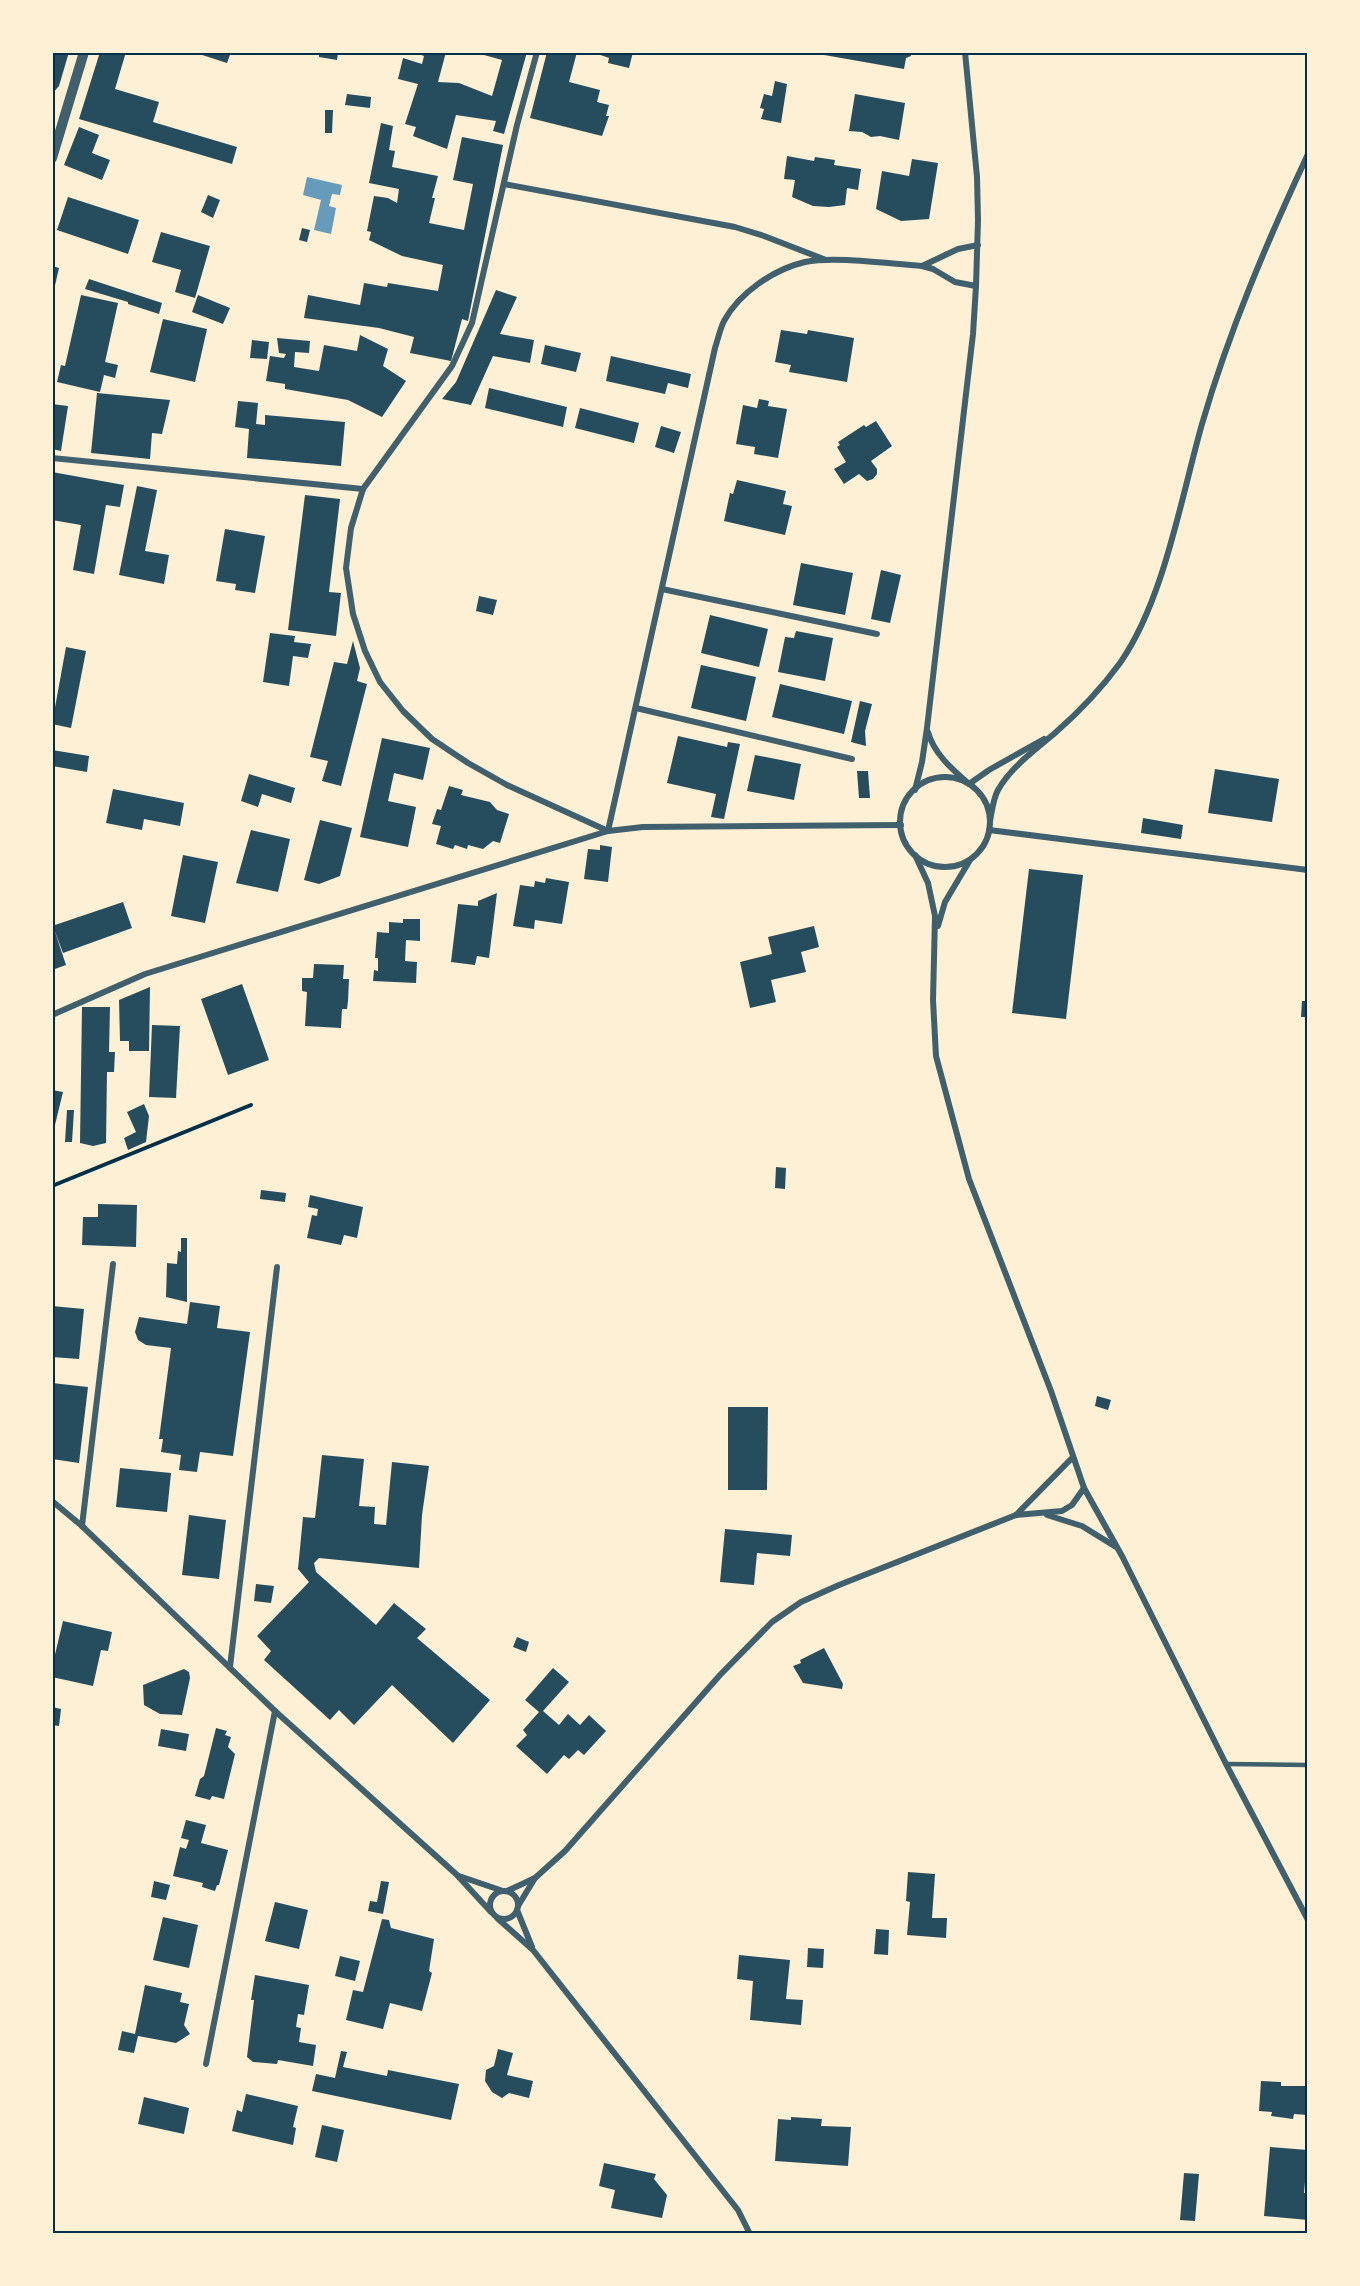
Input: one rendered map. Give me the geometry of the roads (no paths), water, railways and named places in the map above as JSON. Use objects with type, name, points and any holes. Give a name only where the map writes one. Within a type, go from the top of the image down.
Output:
[{"type":"street","points":[[53,154],[84,52]]},
{"type":"street","points":[[537,52],[472,323],[456,358],[363,489],[351,528],[346,568],[353,614],[365,651],[380,682],[403,711],[425,732],[468,763],[507,785],[608,831]]},
{"type":"street","points":[[915,790],[927,728],[973,334],[978,244],[977,177],[965,52]]},
{"type":"street","points":[[936,935],[945,902],[970,860],[981,849],[989,830],[996,792],[1026,758],[1091,699],[1121,662],[1142,623],[1159,582],[1224,354],[1260,258],[1308,154]]},
{"type":"street","points":[[504,184],[735,227],[827,260]]},
{"type":"street","points":[[921,266],[958,249],[978,244]]},
{"type":"street","points":[[608,831],[716,348],[724,322],[738,302],[756,286],[781,271],[804,262],[827,260],[921,266],[933,269],[955,282],[976,286]]},
{"type":"street","points":[[52,458],[363,489]]},
{"type":"street","points":[[662,589],[877,634]]},
{"type":"street","points":[[636,708],[852,759]]},
{"type":"street","points":[[927,728],[937,751],[984,800],[990,821]]},
{"type":"street","points":[[969,784],[988,770],[1056,732]]},
{"type":"street","points":[[969,784],[955,778],[940,777],[927,782],[915,790],[906,801],[901,815],[901,825],[906,844],[915,855],[927,863],[942,867],[956,866],[970,860]]},
{"type":"street","points":[[52,1015],[145,974],[608,831],[643,826],[901,825]]},
{"type":"street","points":[[989,830],[1308,870]]},
{"type":"street","points":[[915,855],[932,897],[936,935],[933,1000],[936,1056],[969,1179],[1047,1379],[1084,1488],[1118,1548],[1226,1764],[1308,1920]]},
{"type":"street","points":[[82,1526],[113,1264]]},
{"type":"street","points":[[230,1667],[277,1267]]},
{"type":"street","points":[[1016,1515],[1073,1457]]},
{"type":"street","points":[[497,1918],[506,1919],[514,1915],[536,1878],[565,1851],[720,1675],[772,1622],[801,1602],[839,1585],[1016,1515],[1062,1511],[1072,1505],[1084,1488]]},
{"type":"street","points":[[52,1501],[82,1526],[275,1711],[456,1874],[497,1918],[533,1950],[738,2210],[750,2234]]},
{"type":"street","points":[[1043,1514],[1082,1526],[1118,1548]]},
{"type":"street","points":[[206,2064],[275,1711]]},
{"type":"street","points":[[456,1874],[505,1891],[515,1897],[533,1950]]},
{"type":"street","points":[[491,1912],[491,1899],[494,1895],[536,1878]]},
{"type":"lane","points":[[1226,1764],[1308,1765]]},
{"type":"water","points":[[307,177],[342,185],[340,195],[332,194],[329,206],[336,208],[331,234],[314,230],[321,200],[303,195]]}]
